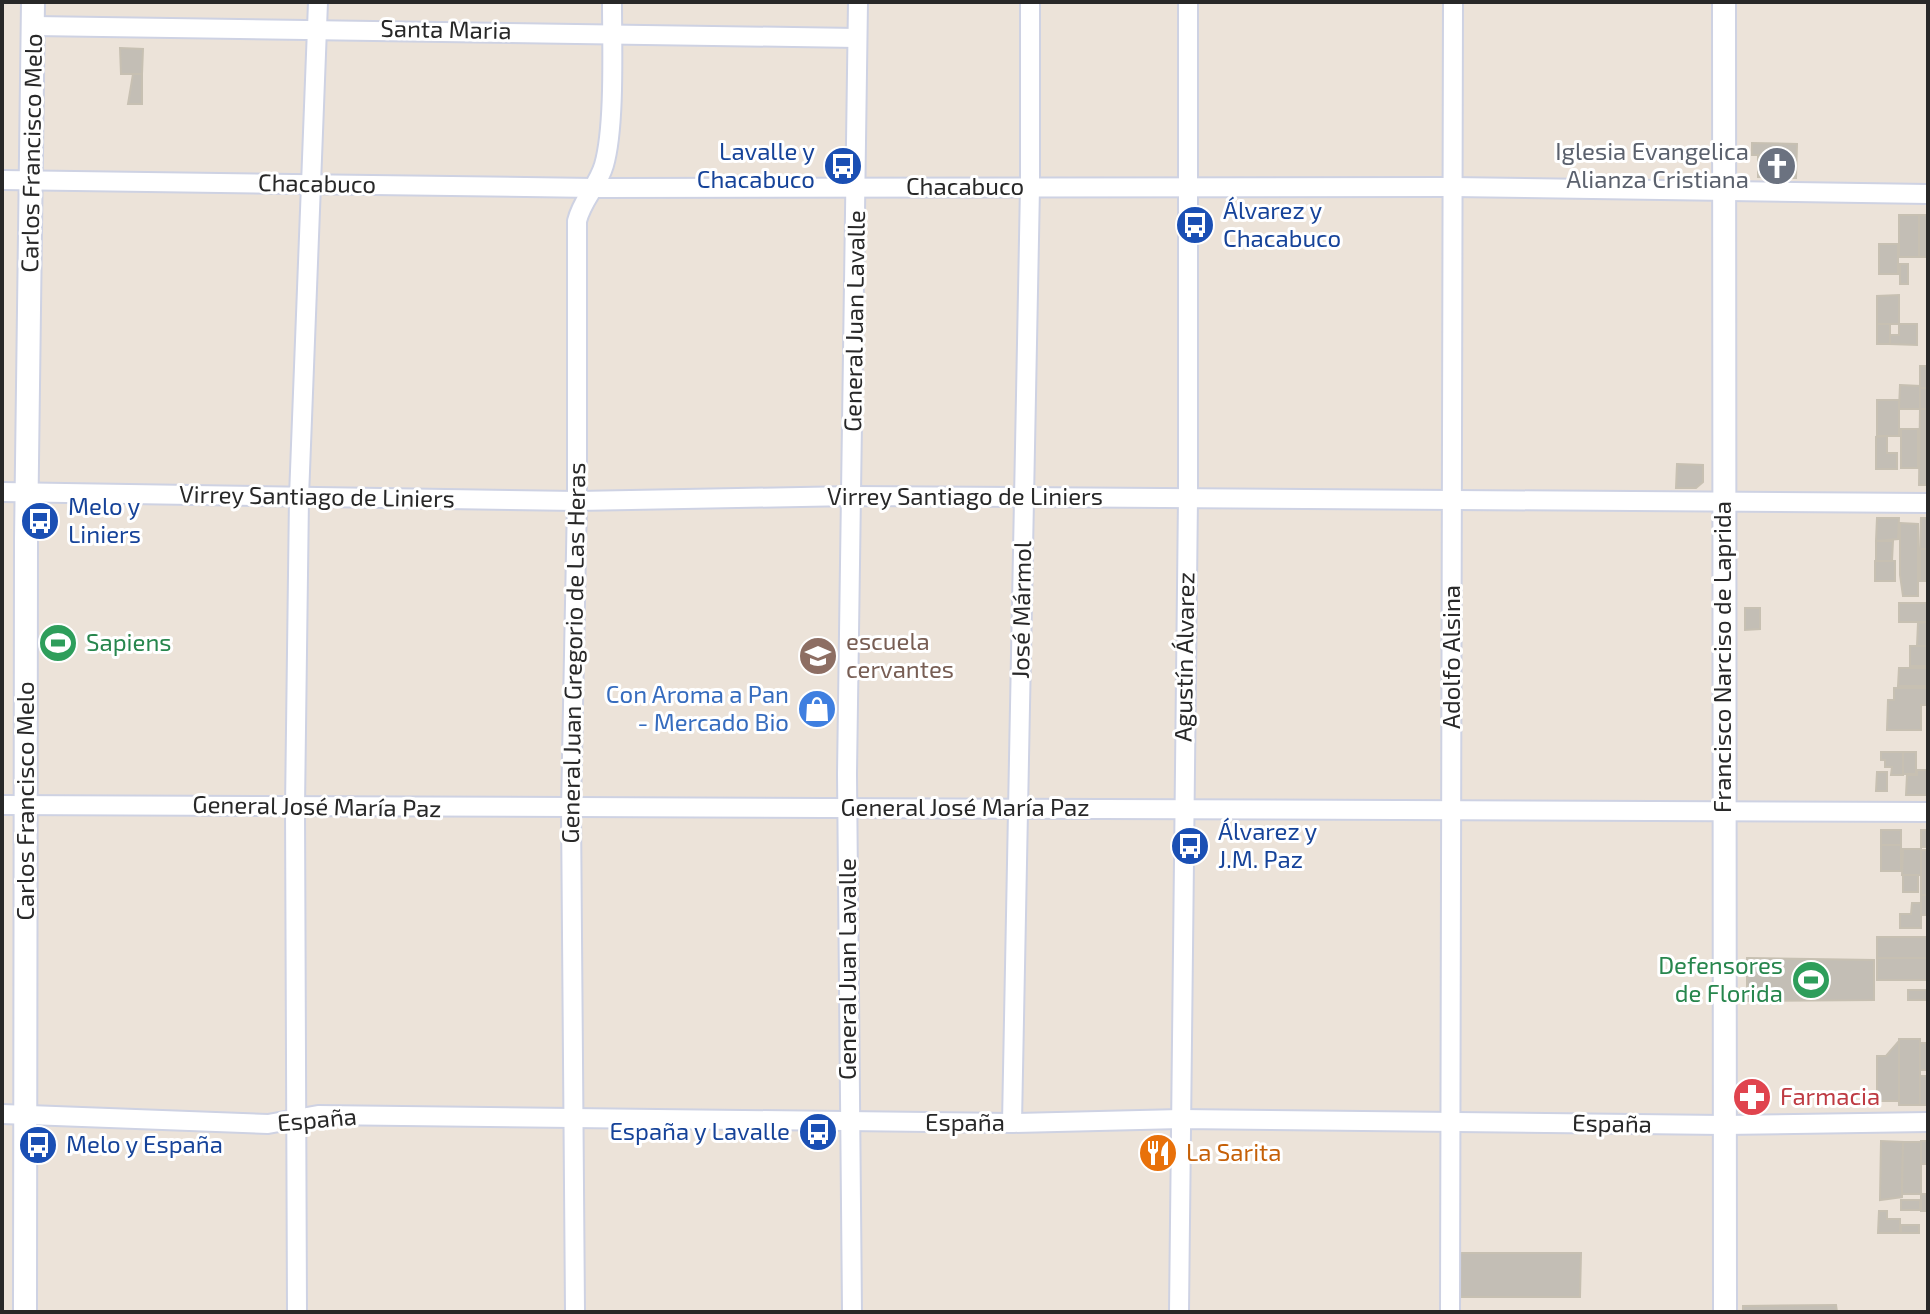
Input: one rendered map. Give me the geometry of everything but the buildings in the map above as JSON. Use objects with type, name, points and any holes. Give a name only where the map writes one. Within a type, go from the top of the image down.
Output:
[{"type":"street","name":"Carlos Francisco Melo","points":[[25,1312],[13,1114],[27,805],[33,2]]},
{"type":"street","points":[[297,1312],[295,807],[299,497],[318,2]]},
{"type":"street","name":"General Juan Gregorio de Las Heras","points":[[575,1312],[571,809],[577,501],[577,221],[584,201],[594,188],[607,151],[612,2]]},
{"type":"street","name":"General Juan Lavalle","points":[[852,1312],[847,808],[858,2]]},
{"type":"street","name":"José Mármol","points":[[1012,1123],[1030,187],[1030,2]]},
{"type":"street","name":"Agustín Álvarez","points":[[1179,1312],[1182,808],[1188,497],[1188,2]]},
{"type":"street","name":"Adolfo Alsina","points":[[1450,1312],[1453,2]]},
{"type":"street","name":"Francisco Narciso de Laprida","points":[[1724,2],[1722,810],[1725,1312]]},
{"type":"street","name":"Santa Maria","points":[[34,26],[857,38]]},
{"type":"street","name":"Chacabuco","points":[[2,180],[594,188],[1452,187],[1725,194],[1928,194]]},
{"type":"street","name":"Virrey Santiago de Liniers","points":[[2,492],[577,501],[853,496],[1928,503]]},
{"type":"street","name":"General José María Paz","points":[[2,805],[1928,812]]},
{"type":"street","name":"España","points":[[13,1114],[268,1124],[318,1115],[1012,1123],[1181,1119],[1723,1125],[1928,1122]]},
{"type":"place","name":"Lavalle y Chacabuco","points":[[843,166]]},
{"type":"place","name":"Iglesia Evangelica Alianza Cristiana","points":[[1777,166]]},
{"type":"place","name":"Álvarez y Chacabuco","points":[[1195,225]]},
{"type":"place","name":"Melo y Liniers","points":[[40,521]]},
{"type":"place","name":"Sapiens","points":[[58,643]]},
{"type":"place","name":"escuela cervantes","points":[[818,656]]},
{"type":"place","name":"Con Aroma a Pan - Mercado Bio","points":[[817,709]]},
{"type":"place","name":"Álvarez y J.M. Paz","points":[[1190,846]]},
{"type":"place","name":"Defensores de Florida","points":[[1811,980]]},
{"type":"place","name":"Farmacia","points":[[1752,1097]]},
{"type":"place","name":"España y Lavalle","points":[[818,1132]]},
{"type":"place","name":"Melo y España","points":[[38,1145]]},
{"type":"place","name":"La Sarita","points":[[1158,1153]]}]
